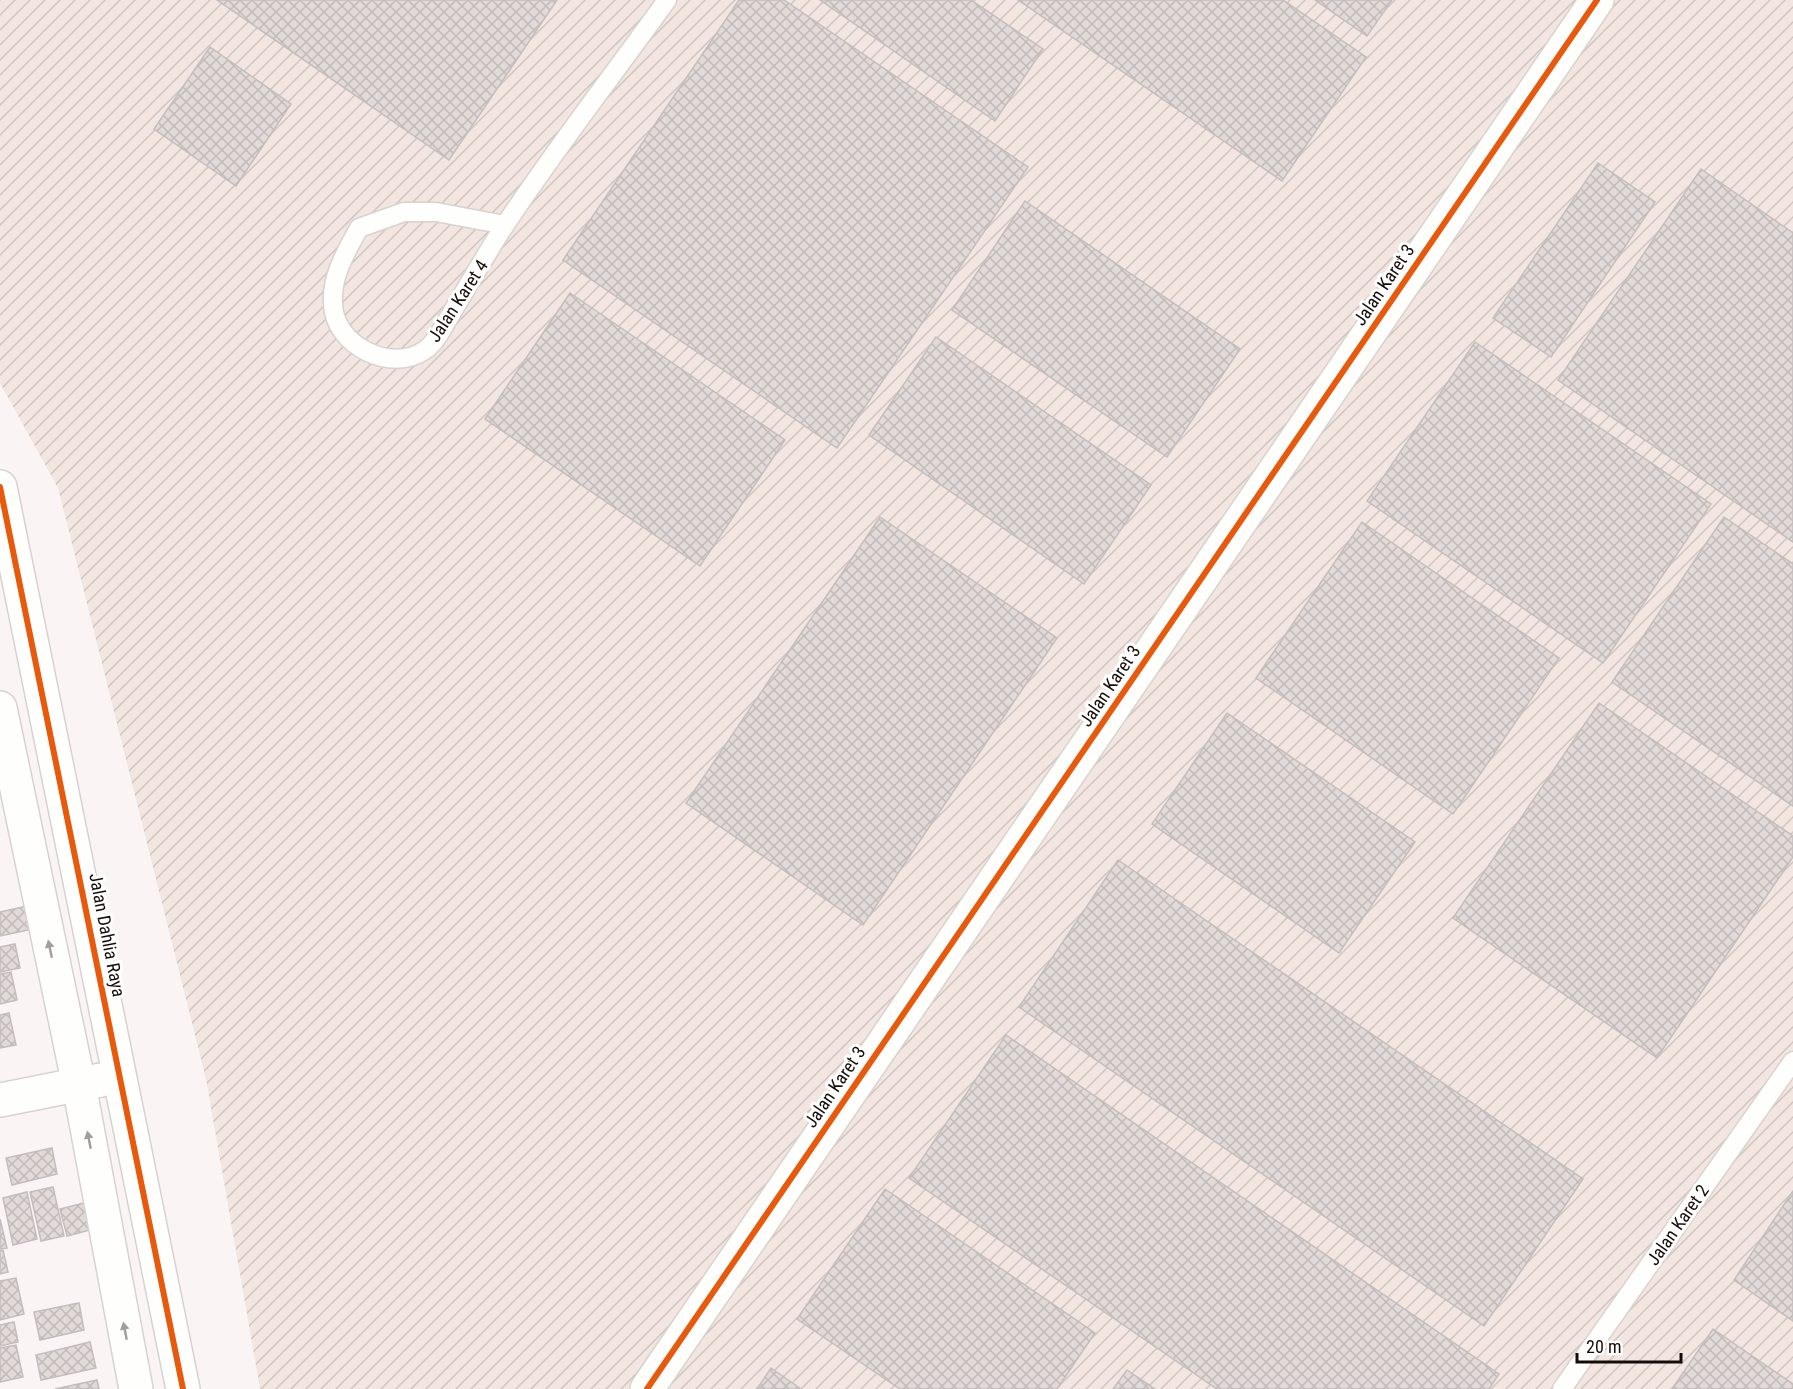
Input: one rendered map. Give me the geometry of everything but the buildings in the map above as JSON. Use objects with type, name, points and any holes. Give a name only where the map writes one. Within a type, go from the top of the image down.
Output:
[{"type":"street","name":"Jalan Karet 3","points":[[647,1389],[1597,0]]},
{"type":"street","name":"Jalan Dahlia Raya","points":[[0,487],[183,1389]]},
{"type":"street","points":[[0,708],[79,1084],[136,1389]]},
{"type":"street","points":[[0,1100],[120,1076]]},
{"type":"lane","name":"Jalan Karet 4","points":[[505,225],[436,212],[404,212],[360,228],[338,267],[332,305],[343,334],[366,351],[384,358],[411,357],[426,350],[442,330],[505,225],[667,0]]},
{"type":"lane","name":"Jalan Karet 2","points":[[1562,1389],[1793,1061]]},
{"type":"shaded area","points":[[0,0],[1793,0],[1793,1389],[260,1389],[206,1079],[58,488],[0,383]]},
{"type":"cycle path","points":[[647,1389],[1597,0]]},
{"type":"cycle path","points":[[0,487],[183,1389]]}]
